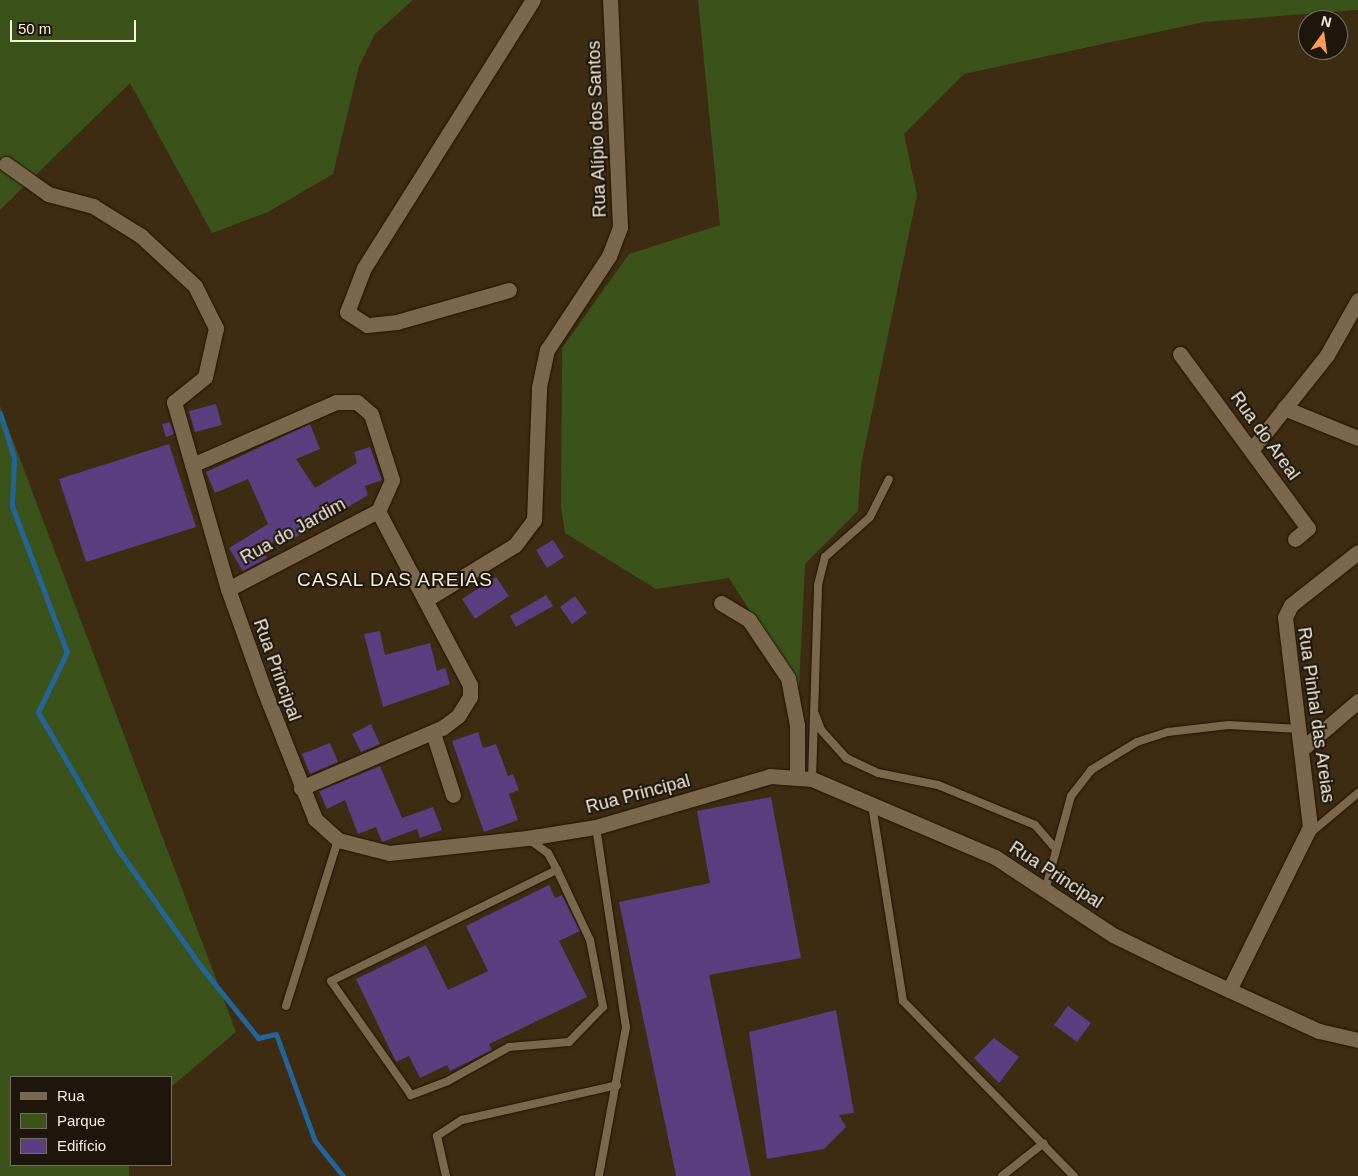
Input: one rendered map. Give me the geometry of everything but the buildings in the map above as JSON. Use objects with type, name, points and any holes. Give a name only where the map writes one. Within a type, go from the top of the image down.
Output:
[{"type":"street","points":[[510,290],[396,322],[367,325],[347,312],[364,268],[533,0]]},
{"type":"street","name":"Rua Alípio dos Santos","points":[[427,600],[515,545],[534,520],[540,387],[547,350],[609,256],[620,227],[610,0]]},
{"type":"street","name":"Rua Principal","points":[[6,164],[48,194],[93,206],[141,236],[195,286],[216,328],[205,376],[174,402],[228,588],[301,788],[315,819],[338,840],[389,853],[528,838],[596,826],[770,776],[797,776],[812,779],[995,857],[1113,935],[1319,1030],[1358,1040]]},
{"type":"street","points":[[1253,448],[1327,355],[1358,300]]},
{"type":"street","name":"Rua do Areal","points":[[1180,354],[1253,448],[1308,528],[1295,539]]},
{"type":"street","points":[[192,465],[336,402],[357,402],[371,414],[392,480],[378,511],[427,600],[470,691],[458,716],[433,733],[301,788]]},
{"type":"street","points":[[1284,408],[1358,438]]},
{"type":"street","name":"Rua do Jardim","points":[[228,588],[378,511]]},
{"type":"street","name":"Rua Pinhal das Areias","points":[[1229,990],[1307,835],[1311,813],[1285,617],[1291,605],[1358,552]]},
{"type":"street","points":[[722,603],[750,620],[788,678],[797,724],[797,776]]},
{"type":"street","points":[[1302,749],[1358,701]]},
{"type":"street","points":[[433,733],[453,795]]},
{"type":"lane","points":[[812,779],[818,585],[824,557],[870,517],[889,479]]},
{"type":"lane","points":[[814,709],[821,730],[846,758],[878,773],[938,785],[1003,811],[1035,825],[1055,848]]},
{"type":"lane","points":[[1046,891],[1055,848],[1070,796],[1091,770],[1137,742],[1168,732],[1229,725],[1299,729]]},
{"type":"lane","points":[[1307,835],[1358,793]]},
{"type":"lane","points":[[872,805],[903,1001],[1034,1132],[1074,1176]]},
{"type":"lane","points":[[596,826],[626,1027],[599,1176]]},
{"type":"lane","points":[[528,838],[548,853],[557,870],[590,940],[603,1007],[569,1042],[509,1048],[448,1082],[411,1095],[331,981],[557,870]]},
{"type":"lane","points":[[286,1006],[338,840]]},
{"type":"lane","points":[[446,1176],[437,1136],[462,1120],[617,1085]]},
{"type":"lane","points":[[1002,1176],[1044,1143]]},
{"type":"green space","points":[[0,0],[413,0],[375,34],[359,66],[333,174],[268,212],[212,233],[130,83],[0,210]]},
{"type":"green space","points":[[698,0],[1358,0],[1358,10],[1298,10],[1298,15],[1204,22],[964,74],[904,134],[917,195],[861,465],[858,511],[805,564],[799,688],[729,578],[656,589],[565,533],[561,506],[562,348],[629,254],[720,225]]},
{"type":"green space","points":[[0,406],[236,1032],[172,1086],[172,1076],[10,1076],[10,1166],[129,1166],[129,1176],[0,1176]]},
{"type":"waterway","points":[[0,413],[14,458],[12,506],[67,652],[38,712],[117,848],[202,968],[258,1038],[276,1034],[315,1141],[343,1176]]},
{"type":"district","name":"CASAL DAS AREIAS","points":[[395,580]]}]
